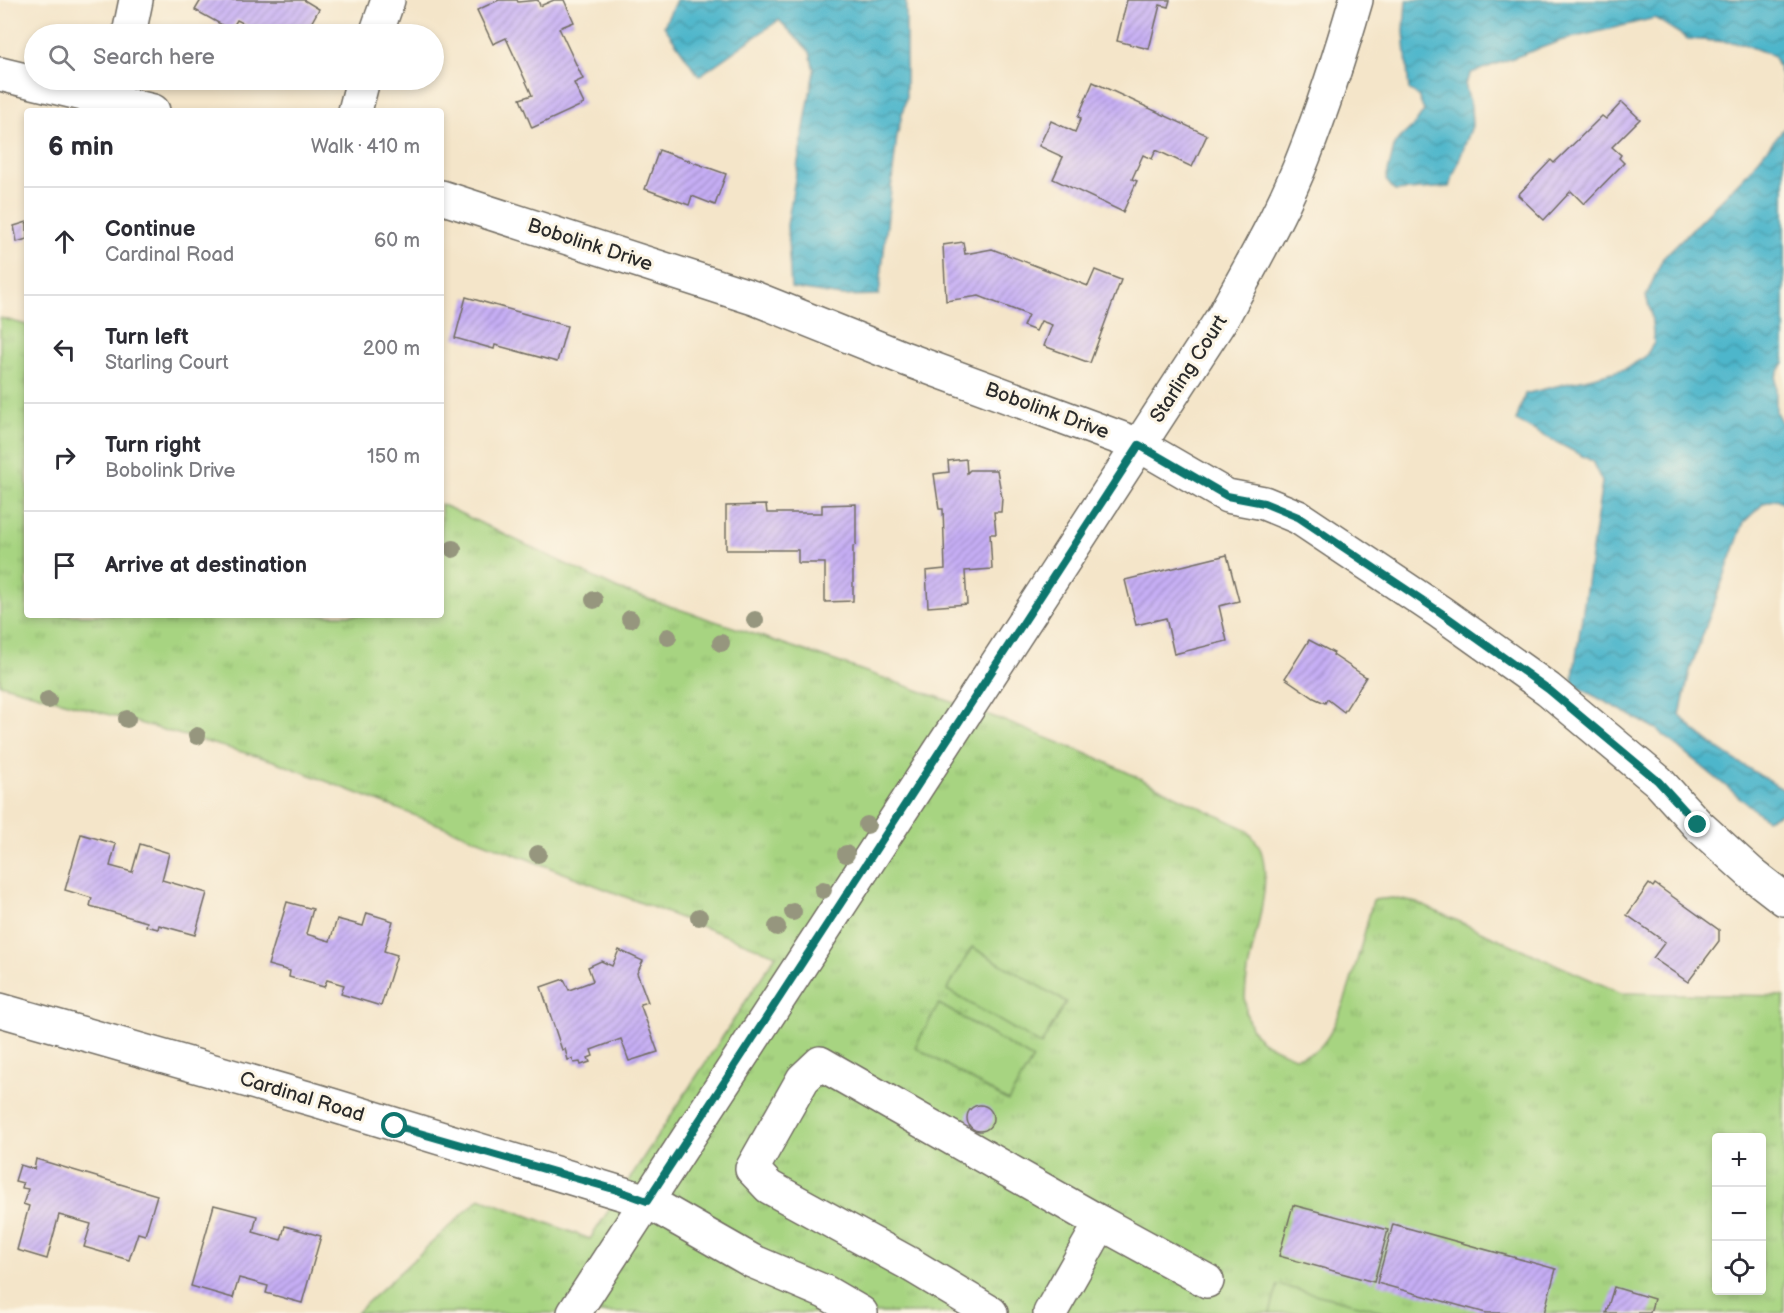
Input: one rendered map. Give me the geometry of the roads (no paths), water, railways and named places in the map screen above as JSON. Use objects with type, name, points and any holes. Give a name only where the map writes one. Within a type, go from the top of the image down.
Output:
[{"type":"street","points":[[131,24],[136,0]]},
{"type":"street","points":[[380,24],[388,0]]},
{"type":"street","name":"Starling Court","points":[[574,1313],[1224,315],[1271,228],[1304,157],[1356,0]]},
{"type":"street","points":[[0,74],[24,77]]},
{"type":"street","points":[[356,108],[360,90]]},
{"type":"street","points":[[117,91],[148,108]]},
{"type":"street","name":"Bobolink Drive","points":[[444,198],[754,298],[906,359],[1139,445],[1227,496],[1264,503],[1298,517],[1449,618],[1548,689],[1658,781],[1714,839],[1753,875],[1784,899]]},
{"type":"street","name":"Cardinal Road","points":[[0,1010],[315,1100],[647,1201],[752,1261],[825,1292],[861,1313]]},
{"type":"street","points":[[991,1313],[908,1263],[769,1187],[752,1169],[802,1079],[820,1063],[1207,1281]]},
{"type":"street","points":[[1050,1313],[1101,1223]]},
{"type":"water","points":[[676,0],[906,0],[906,98],[897,136],[879,295],[841,296],[791,288],[787,225],[814,71],[810,52],[779,20],[699,76],[664,26]]},
{"type":"water","points":[[1406,0],[1784,0],[1784,93],[1781,75],[1774,56],[1741,43],[1688,39],[1655,18],[1563,40],[1471,73],[1465,84],[1471,106],[1472,126],[1449,187],[1395,191],[1386,180],[1395,143],[1415,124],[1424,111],[1418,96],[1409,90],[1404,31]]},
{"type":"water","points":[[1784,128],[1784,362],[1776,377],[1776,412],[1784,427],[1784,504],[1777,499],[1764,503],[1744,522],[1690,670],[1680,715],[1714,746],[1784,790],[1784,812],[1766,819],[1656,729],[1572,684],[1602,482],[1592,461],[1516,421],[1525,394],[1625,369],[1645,357],[1654,343],[1651,313],[1646,296],[1663,258],[1743,178]]}]
